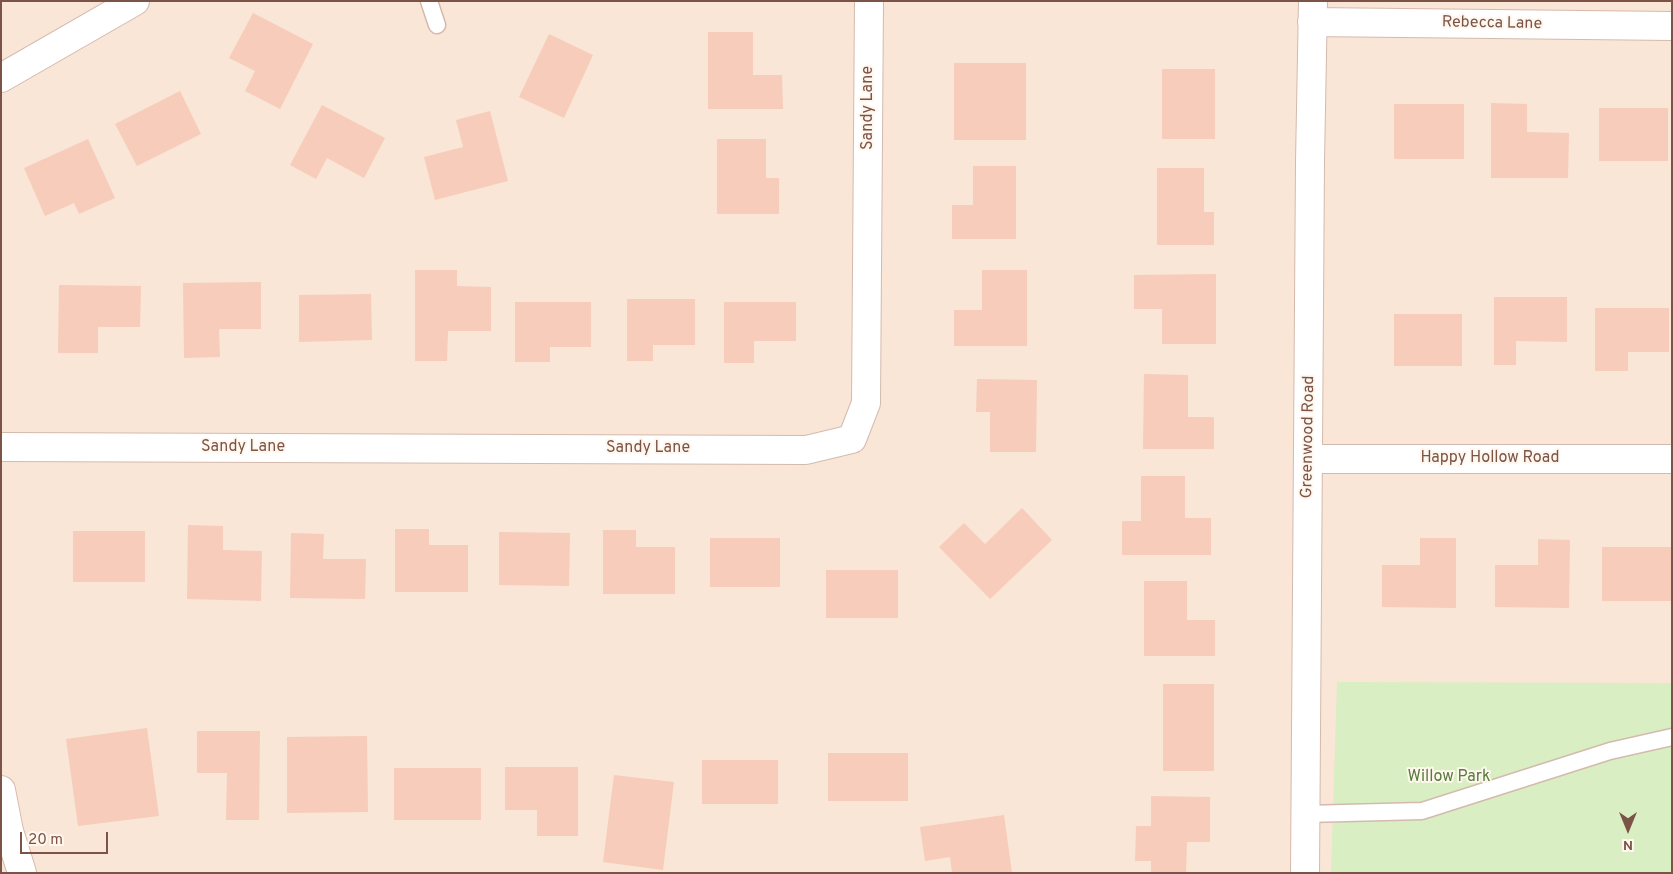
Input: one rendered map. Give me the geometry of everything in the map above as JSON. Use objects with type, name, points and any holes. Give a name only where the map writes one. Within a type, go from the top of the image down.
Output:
[{"type":"street","points":[[1,78],[135,1]]},
{"type":"street","name":"Sandy Lane","points":[[1,447],[806,450],[852,439],[866,403],[869,1]]},
{"type":"street","name":"Rebecca Lane","points":[[1313,12],[1672,26]]},
{"type":"street","name":"Greenwood Road","points":[[1305,873],[1313,12]]},
{"type":"street","name":"Happy Hollow Road","points":[[1308,459],[1672,459]]},
{"type":"street","points":[[1,790],[9,831],[22,873]]},
{"type":"lane","points":[[429,1],[437,25]]},
{"type":"lane","points":[[1306,814],[1422,811],[1610,751],[1672,737]]},
{"type":"shaded area","points":[[1,1],[1672,1],[1672,873],[1,873]]},
{"type":"green space","name":"Willow Park","points":[[1337,682],[1672,683],[1672,873],[1331,873]]},
{"type":"building","points":[[253,13],[313,44],[280,109],[245,91],[255,71],[229,58]]},
{"type":"building","points":[[708,32],[753,32],[753,75],[782,75],[783,109],[708,109]]},
{"type":"building","points":[[549,34],[593,55],[564,118],[519,97]]},
{"type":"building","points":[[954,63],[1026,63],[1026,140],[954,140]]},
{"type":"building","points":[[1162,69],[1215,69],[1215,139],[1162,139]]},
{"type":"building","points":[[180,91],[201,134],[137,166],[115,124]]},
{"type":"building","points":[[1491,103],[1527,104],[1527,132],[1569,133],[1568,178],[1491,178]]},
{"type":"building","points":[[1394,104],[1464,104],[1464,159],[1394,159]]},
{"type":"building","points":[[322,105],[385,138],[364,178],[327,158],[316,179],[290,165]]},
{"type":"building","points":[[1599,108],[1668,108],[1668,161],[1599,161]]},
{"type":"building","points":[[490,111],[508,181],[435,200],[424,157],[463,147],[456,120]]},
{"type":"building","points":[[88,139],[115,198],[79,214],[74,203],[45,216],[24,168]]},
{"type":"building","points":[[717,139],[766,139],[766,178],[779,178],[779,214],[717,214]]},
{"type":"building","points":[[973,166],[1016,166],[1016,239],[952,239],[952,205],[973,205]]},
{"type":"building","points":[[1157,168],[1204,168],[1204,212],[1214,212],[1214,245],[1157,245]]},
{"type":"building","points":[[415,270],[457,270],[457,286],[491,287],[491,331],[448,331],[447,361],[415,361]]},
{"type":"building","points":[[982,270],[1027,270],[1027,346],[954,346],[954,310],[982,310]]},
{"type":"building","points":[[1216,274],[1216,344],[1162,344],[1162,309],[1134,309],[1134,275]]},
{"type":"building","points":[[261,282],[261,329],[219,329],[220,357],[184,358],[183,283]]},
{"type":"building","points":[[59,285],[141,286],[140,327],[98,327],[98,353],[58,353]]},
{"type":"building","points":[[371,294],[372,340],[299,342],[299,295]]},
{"type":"building","points":[[1494,297],[1567,297],[1567,342],[1516,341],[1516,365],[1494,365]]},
{"type":"building","points":[[627,299],[695,299],[695,345],[653,345],[653,361],[627,361]]},
{"type":"building","points":[[515,302],[591,302],[591,347],[550,347],[550,362],[515,362]]},
{"type":"building","points":[[724,302],[796,302],[796,341],[754,341],[754,363],[724,363]]},
{"type":"building","points":[[1595,308],[1669,308],[1669,352],[1628,352],[1628,371],[1595,371]]},
{"type":"building","points":[[1394,314],[1462,314],[1462,366],[1394,366]]},
{"type":"building","points":[[1144,374],[1188,375],[1188,417],[1214,417],[1214,449],[1143,449]]},
{"type":"building","points":[[977,379],[1037,380],[1036,452],[990,452],[990,412],[976,412]]},
{"type":"building","points":[[1141,476],[1185,476],[1185,518],[1211,518],[1211,555],[1122,555],[1122,521],[1141,521]]},
{"type":"building","points":[[1022,508],[1052,540],[990,599],[939,547],[964,523],[985,544]]},
{"type":"building","points":[[188,525],[223,526],[223,550],[262,551],[261,601],[187,599]]},
{"type":"building","points":[[395,529],[429,529],[429,545],[468,545],[468,592],[395,592]]},
{"type":"building","points":[[603,530],[636,530],[636,547],[675,547],[675,594],[603,594]]},
{"type":"building","points":[[73,531],[145,531],[145,582],[73,582]]},
{"type":"building","points":[[499,532],[570,533],[569,586],[499,585]]},
{"type":"building","points":[[291,533],[324,534],[323,559],[366,559],[365,599],[290,598]]},
{"type":"building","points":[[710,538],[780,538],[780,587],[710,587]]},
{"type":"building","points":[[1420,538],[1456,538],[1456,608],[1382,607],[1382,565],[1420,565]]},
{"type":"building","points":[[1538,539],[1570,540],[1569,608],[1495,607],[1495,565],[1538,565]]},
{"type":"building","points":[[1602,547],[1671,547],[1671,601],[1602,601]]},
{"type":"building","points":[[826,570],[898,570],[898,618],[826,618]]},
{"type":"building","points":[[1144,581],[1187,581],[1187,620],[1215,620],[1215,656],[1144,656]]},
{"type":"building","points":[[1163,684],[1214,684],[1214,771],[1163,771]]},
{"type":"building","points":[[147,728],[159,816],[78,826],[66,739]]},
{"type":"building","points":[[197,731],[260,731],[259,820],[226,820],[227,773],[197,773]]},
{"type":"building","points":[[367,736],[368,812],[287,813],[287,737]]},
{"type":"building","points":[[828,753],[908,753],[908,801],[828,801]]},
{"type":"building","points":[[702,760],[778,760],[778,804],[702,804]]},
{"type":"building","points":[[505,767],[578,767],[578,836],[537,836],[537,810],[505,810]]},
{"type":"building","points":[[394,768],[481,768],[481,820],[394,820]]},
{"type":"building","points":[[614,775],[674,782],[663,870],[603,862]]},
{"type":"building","points":[[1151,796],[1210,797],[1210,842],[1187,842],[1186,873],[1151,873],[1151,861],[1135,861],[1136,826],[1151,826]]},
{"type":"building","points":[[1004,815],[1012,873],[952,873],[950,857],[925,861],[920,827]]}]
